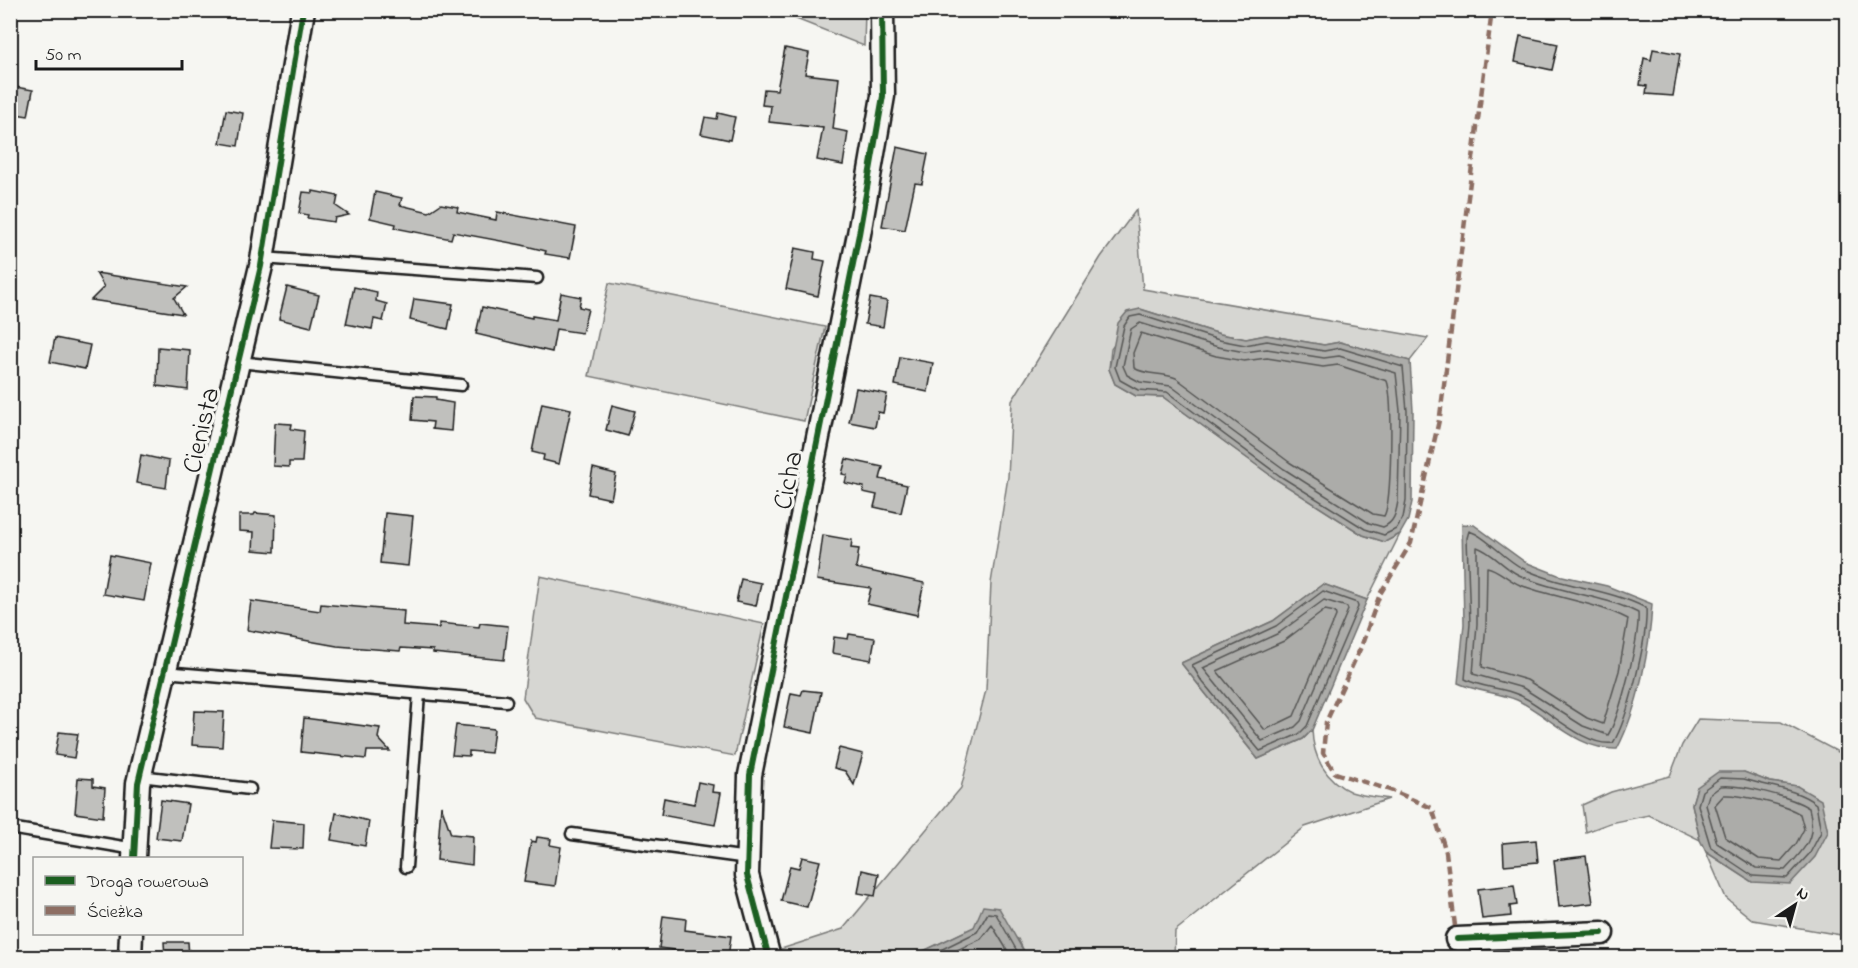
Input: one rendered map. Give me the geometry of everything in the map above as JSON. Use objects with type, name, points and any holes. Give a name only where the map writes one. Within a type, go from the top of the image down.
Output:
[{"type":"street","name":"Cienista","points":[[134,854],[140,776],[262,258],[303,10]]},
{"type":"street","name":"Cicha","points":[[769,957],[747,875],[750,775],[859,234],[883,96],[882,10]]},
{"type":"street","points":[[1457,941],[1602,933]]},
{"type":"street","points":[[130,957],[131,935]]},
{"type":"lane","points":[[262,258],[537,278]]},
{"type":"lane","points":[[238,362],[461,385]]},
{"type":"lane","points":[[164,672],[506,701]]},
{"type":"lane","points":[[406,867],[419,694]]},
{"type":"lane","points":[[140,776],[250,789]]},
{"type":"lane","points":[[10,828],[134,854]]},
{"type":"lane","points":[[572,834],[748,858]]},
{"type":"shaded area","points":[[776,11],[865,11],[864,46]]},
{"type":"shaded area","points":[[1136,210],[1143,289],[1428,338],[1410,361],[1340,342],[1324,345],[1266,335],[1246,339],[1220,334],[1140,309],[1111,349],[1109,369],[1115,384],[1136,396],[1163,397],[1277,480],[1363,535],[1385,542],[1400,534],[1367,600],[1323,584],[1273,621],[1181,663],[1258,759],[1303,739],[1312,730],[1318,758],[1322,767],[1334,781],[1351,792],[1389,799],[1305,827],[1175,931],[1174,957],[1027,957],[1018,939],[974,927],[911,957],[780,957],[778,950],[843,929],[961,788],[986,690],[991,583],[1008,477],[1012,401],[1101,257]]},
{"type":"shaded area","points":[[609,283],[825,327],[804,421],[589,376]]},
{"type":"shaded area","points":[[540,576],[764,624],[735,756],[535,718],[523,698]]},
{"type":"shaded area","points":[[1698,719],[1781,722],[1838,752],[1847,750],[1847,936],[1753,920],[1726,898],[1706,852],[1752,882],[1797,786],[1770,782],[1744,772],[1697,787],[1692,804],[1700,840],[1649,815],[1610,823],[1586,832],[1582,805],[1611,792],[1670,776],[1682,745]]},
{"type":"water","points":[[1140,309],[1220,334],[1246,339],[1266,335],[1324,345],[1340,342],[1410,361],[1413,411],[1412,502],[1408,520],[1400,534],[1385,542],[1363,535],[1277,480],[1163,397],[1136,396],[1115,384],[1109,369],[1118,323],[1127,312]]},
{"type":"water","points":[[1462,524],[1474,525],[1525,562],[1558,575],[1607,586],[1652,604],[1649,640],[1642,678],[1631,716],[1617,749],[1603,748],[1576,738],[1517,700],[1458,683],[1464,624]]},
{"type":"water","points":[[1323,584],[1367,600],[1312,730],[1303,739],[1258,759],[1181,663],[1273,621]]},
{"type":"water","points":[[1718,772],[1744,772],[1770,782],[1797,786],[1821,800],[1828,832],[1815,857],[1790,884],[1752,882],[1706,852],[1700,840],[1692,804],[1697,787]]},
{"type":"water","points":[[983,906],[999,908],[1027,957],[911,957],[974,927]]},
{"type":"building","points":[[1520,36],[1558,44],[1552,70],[1515,62]]},
{"type":"building","points":[[785,48],[809,53],[805,74],[839,78],[833,129],[848,132],[843,165],[817,160],[823,128],[769,122],[771,106],[762,105],[764,89],[777,90]]},
{"type":"building","points":[[1653,49],[1680,54],[1673,96],[1646,94],[1647,86],[1640,85],[1644,58],[1651,60]]},
{"type":"building","points":[[10,86],[33,90],[28,116],[10,113]]},
{"type":"building","points":[[226,110],[243,113],[238,146],[220,143]]},
{"type":"building","points":[[718,113],[735,117],[730,140],[701,134],[705,117],[717,119]]},
{"type":"building","points":[[897,147],[928,154],[922,184],[915,183],[905,230],[882,226]]},
{"type":"building","points":[[313,191],[338,196],[336,206],[349,215],[335,218],[334,222],[307,218],[308,215],[299,213],[303,192],[313,193]]},
{"type":"building","points":[[375,192],[402,198],[400,205],[429,212],[441,204],[458,207],[457,212],[496,220],[497,212],[576,227],[570,258],[545,254],[546,251],[522,245],[453,232],[451,239],[395,228],[396,224],[370,218]]},
{"type":"building","points":[[795,248],[815,252],[814,259],[825,261],[818,296],[786,289]]},
{"type":"building","points":[[96,273],[187,287],[174,298],[183,314],[91,300],[104,287]]},
{"type":"building","points":[[287,287],[319,295],[311,327],[279,319]]},
{"type":"building","points":[[354,287],[377,292],[376,301],[387,304],[383,321],[374,319],[372,329],[346,324]]},
{"type":"building","points":[[561,293],[581,297],[579,307],[588,309],[582,333],[556,329],[552,352],[476,334],[482,307],[532,318],[532,316],[556,320]]},
{"type":"building","points":[[870,298],[887,301],[883,327],[865,324]]},
{"type":"building","points":[[414,299],[453,304],[448,329],[410,320]]},
{"type":"building","points":[[55,338],[90,345],[85,369],[50,362]]},
{"type":"building","points":[[158,347],[190,350],[188,390],[157,386]]},
{"type":"building","points":[[900,357],[933,363],[928,392],[895,385]]},
{"type":"building","points":[[856,388],[887,394],[883,413],[878,412],[875,427],[849,422]]},
{"type":"building","points":[[414,396],[436,397],[436,400],[453,403],[451,431],[432,429],[433,422],[412,420]]},
{"type":"building","points":[[542,403],[571,409],[559,464],[543,460],[544,455],[532,452]]},
{"type":"building","points":[[612,405],[635,411],[628,436],[606,430]]},
{"type":"building","points":[[275,423],[292,424],[291,429],[304,431],[302,462],[289,462],[289,467],[273,466]]},
{"type":"building","points":[[141,455],[169,461],[166,488],[136,483]]},
{"type":"building","points":[[846,459],[883,467],[880,479],[907,485],[901,513],[874,507],[877,495],[863,492],[864,487],[845,483],[847,475],[842,474]]},
{"type":"building","points":[[593,468],[616,474],[611,499],[588,494]]},
{"type":"building","points":[[255,513],[276,515],[275,552],[253,550],[254,532],[239,531],[239,515],[254,515]]},
{"type":"building","points":[[385,513],[413,516],[408,566],[380,563]]},
{"type":"building","points":[[823,535],[852,540],[851,548],[859,549],[856,568],[924,583],[917,615],[867,604],[871,588],[817,580]]},
{"type":"building","points":[[110,555],[151,563],[144,601],[103,594]]},
{"type":"building","points":[[741,579],[761,583],[756,606],[736,602]]},
{"type":"building","points":[[251,601],[320,611],[321,604],[404,611],[403,625],[439,628],[439,623],[479,627],[480,623],[508,626],[504,660],[433,653],[433,650],[401,648],[400,651],[337,646],[247,630]]},
{"type":"building","points":[[849,634],[875,638],[871,660],[832,653],[834,637],[848,639]]},
{"type":"building","points":[[803,690],[821,692],[813,733],[784,727],[791,693],[801,695]]},
{"type":"building","points":[[194,711],[224,712],[222,747],[192,745]]},
{"type":"building","points":[[304,718],[380,728],[378,738],[390,751],[367,751],[366,759],[301,752]]},
{"type":"building","points":[[456,725],[494,729],[491,753],[469,751],[469,756],[452,755]]},
{"type":"building","points":[[59,732],[78,734],[74,758],[55,755]]},
{"type":"building","points":[[839,748],[863,754],[854,785],[845,771],[834,768]]},
{"type":"building","points":[[78,778],[93,779],[93,786],[105,788],[103,817],[75,813]]},
{"type":"building","points":[[698,782],[713,785],[712,792],[721,793],[715,825],[661,815],[664,798],[694,804]]},
{"type":"building","points":[[161,800],[188,804],[182,841],[156,838]]},
{"type":"building","points":[[441,805],[451,834],[473,836],[472,865],[437,860]]},
{"type":"building","points":[[336,813],[369,821],[365,846],[331,840]]},
{"type":"building","points":[[272,820],[304,823],[303,849],[269,848]]},
{"type":"building","points":[[537,837],[551,839],[550,845],[561,847],[555,886],[524,882],[531,841],[536,842]]},
{"type":"building","points":[[1536,840],[1538,862],[1504,865],[1503,843]]},
{"type":"building","points":[[1586,856],[1593,903],[1559,907],[1554,860]]},
{"type":"building","points":[[802,857],[820,861],[807,907],[781,901],[790,866],[799,868]]},
{"type":"building","points":[[862,870],[879,874],[875,896],[858,893]]},
{"type":"building","points":[[1514,885],[1517,905],[1510,906],[1511,916],[1482,919],[1478,889]]},
{"type":"building","points":[[663,916],[686,919],[685,930],[731,936],[728,957],[659,948]]},
{"type":"building","points":[[164,942],[188,942],[189,957],[165,957]]},
{"type":"marked path","points":[[1455,926],[1446,852],[1432,808],[1393,791],[1335,773],[1323,753],[1326,722],[1361,647],[1380,594],[1411,543],[1440,416],[1492,10]]},
{"type":"cycle path","points":[[134,857],[138,783],[261,266],[303,10]]},
{"type":"cycle path","points":[[769,958],[747,875],[750,775],[859,234],[883,96],[882,10]]},
{"type":"cycle path","points":[[1457,939],[1602,933]]}]
